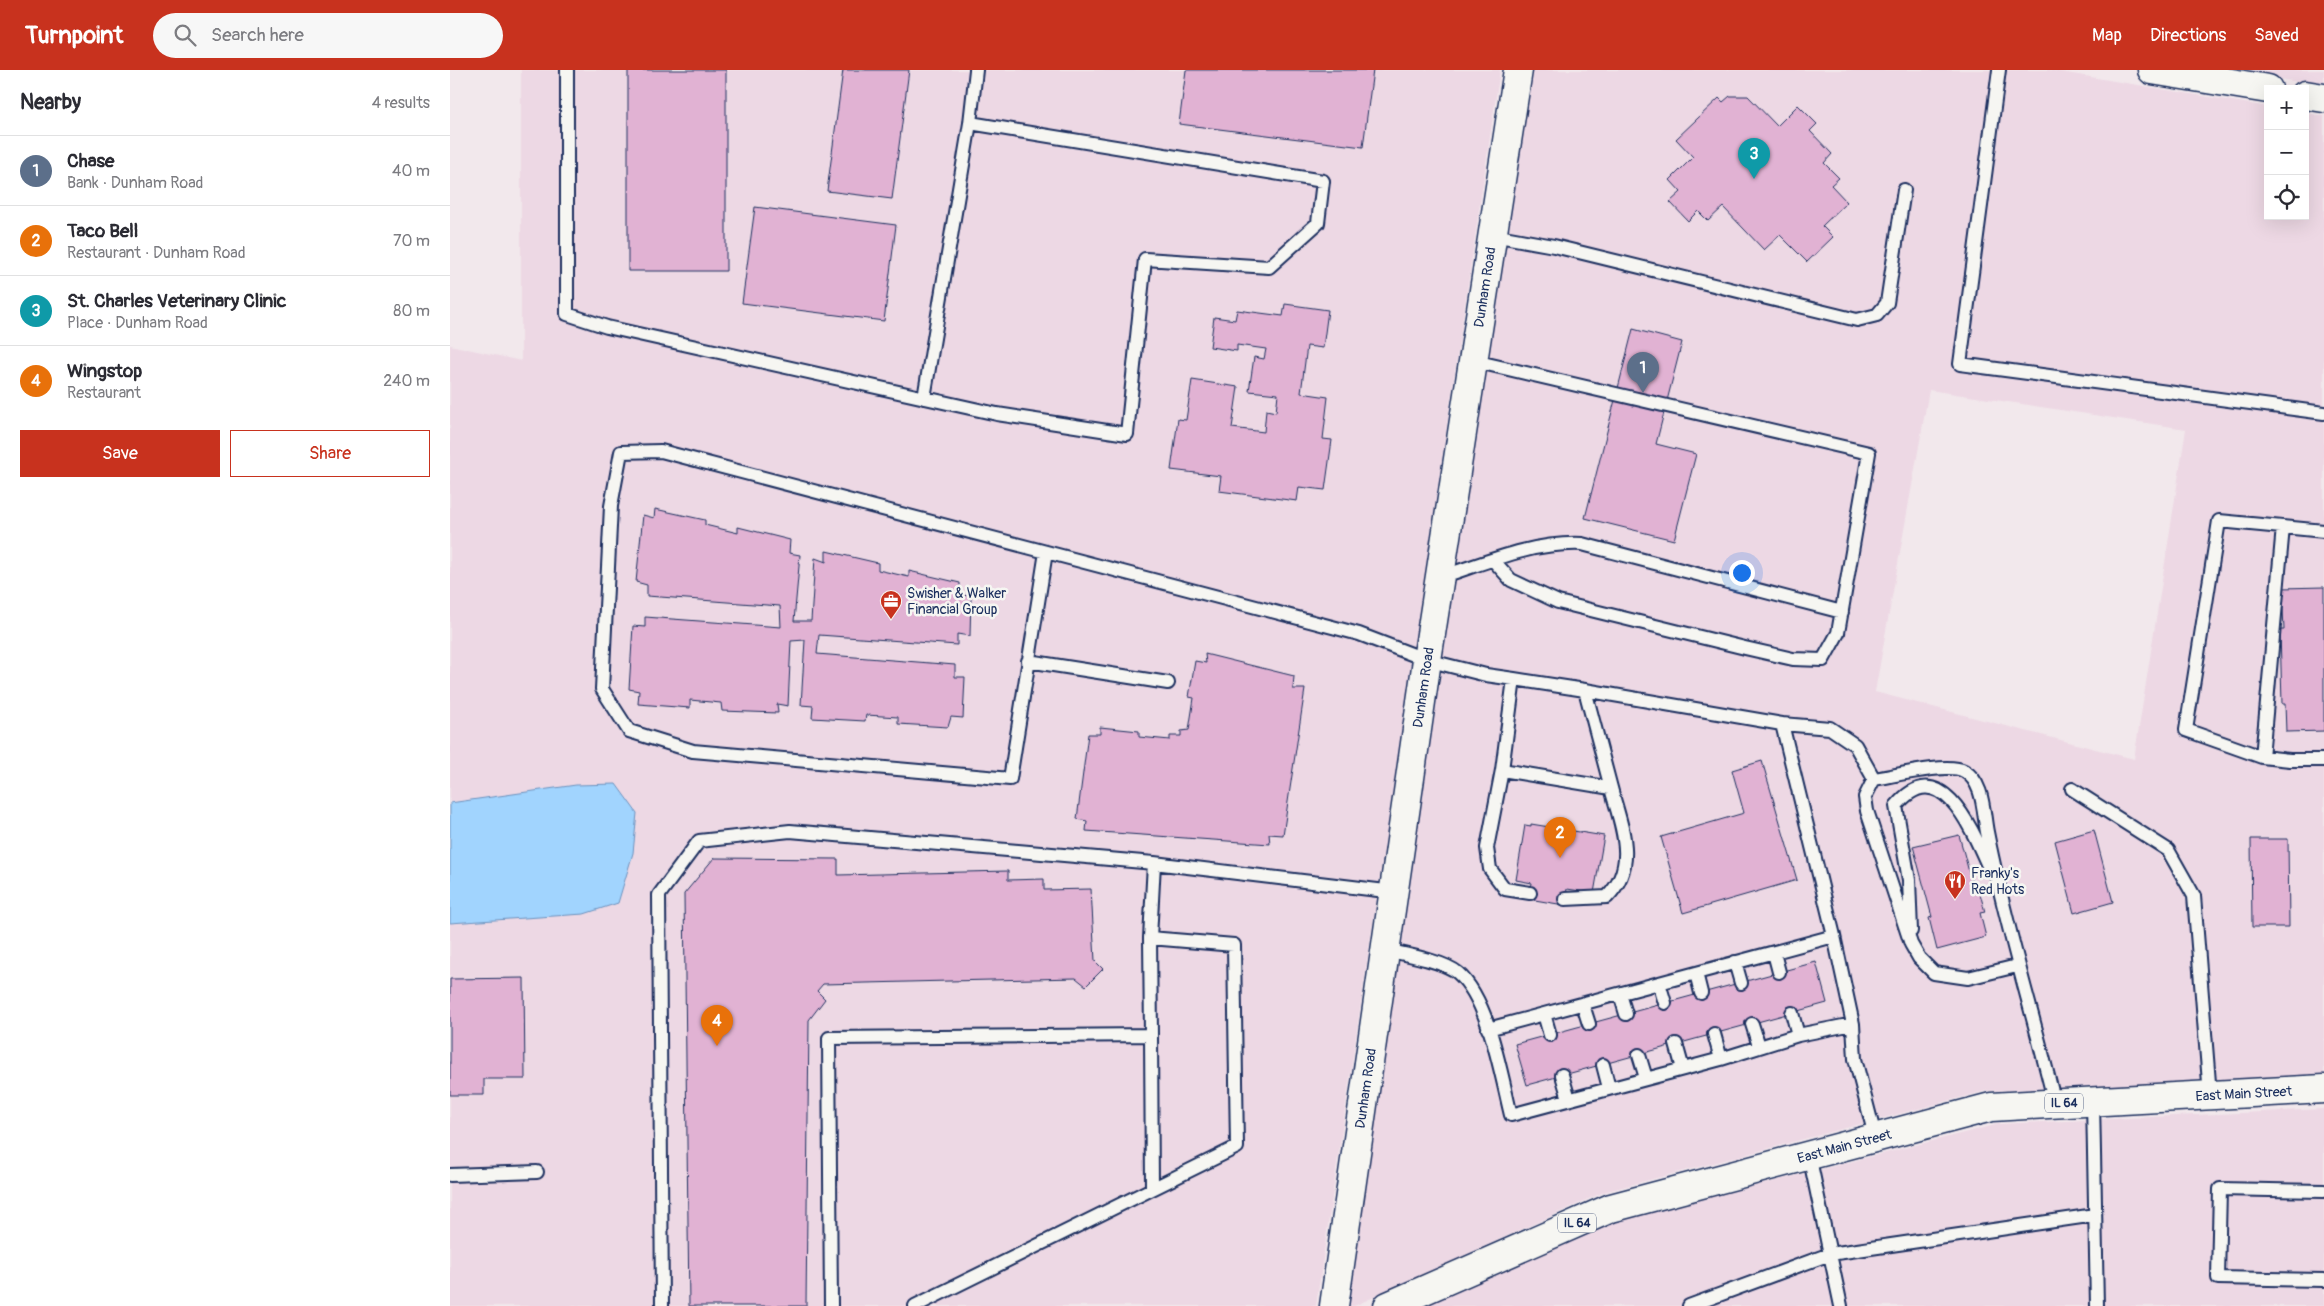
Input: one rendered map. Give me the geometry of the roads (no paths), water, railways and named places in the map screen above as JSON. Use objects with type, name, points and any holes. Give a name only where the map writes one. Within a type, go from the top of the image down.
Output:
[{"type":"street","name":"Dunham Road","points":[[1334,1306],[1427,660],[1518,70]]},
{"type":"street","points":[[2152,70],[2264,88]]},
{"type":"street","points":[[2309,96],[2324,98]]},
{"type":"street","name":"East Main Street","points":[[1388,1306],[1611,1208],[1875,1136],[1991,1107],[2324,1089]]},
{"type":"lane","points":[[566,70],[567,314],[607,327],[997,414],[1127,434],[1146,259],[1270,267],[1318,223],[1323,181],[970,123]]},
{"type":"lane","points":[[924,398],[970,123],[976,70]]},
{"type":"lane","points":[[1999,70],[1960,364],[2324,413]]},
{"type":"lane","points":[[1493,235],[1554,246],[1857,320],[1877,315],[1887,303],[1904,190]]},
{"type":"lane","points":[[1474,361],[1869,452],[1838,633],[1823,660],[1794,659],[1558,602],[1511,580],[1493,560]]},
{"type":"lane","points":[[1046,552],[1010,779],[693,750],[629,732],[602,689],[611,506],[621,452],[661,451],[1359,634],[1427,660],[1486,675],[1782,724],[1830,728],[1855,745],[1874,779]]},
{"type":"lane","points":[[2324,531],[2219,521],[2186,730],[2262,757],[2290,760],[2324,760]]},
{"type":"lane","points":[[2262,757],[2283,527]]},
{"type":"lane","points":[[1441,577],[1539,546],[1559,543],[1582,544],[1842,612]]},
{"type":"lane","points":[[1028,661],[1168,683]]},
{"type":"lane","points":[[1514,679],[1502,770],[1487,848],[1490,869],[1505,889],[1530,893]]},
{"type":"lane","points":[[1565,899],[1607,897],[1618,887],[1626,866],[1625,838],[1585,690]]},
{"type":"lane","points":[[1782,724],[1834,936],[1853,1024],[1856,1059],[1875,1136]]},
{"type":"lane","points":[[1874,779],[1945,768],[1963,770],[1978,783],[1998,886],[2017,966],[2036,1024],[2054,1104]]},
{"type":"lane","points":[[1502,770],[1611,788]]},
{"type":"lane","points":[[1874,779],[1865,797],[1867,811],[1911,944],[1919,958],[1934,973],[1968,978],[2017,966]]},
{"type":"lane","points":[[1911,944],[1909,880],[1896,806],[1907,792],[1924,789],[1941,790],[1958,806],[1998,886]]},
{"type":"lane","points":[[2072,789],[2168,850],[2194,896],[2210,1095]]},
{"type":"lane","points":[[662,1306],[659,895],[699,841],[790,831],[1154,863],[1394,892]]},
{"type":"lane","points":[[1152,1188],[1150,938],[1154,863]]},
{"type":"lane","points":[[1488,1029],[1834,936]]},
{"type":"lane","points":[[915,1306],[1237,1147],[1234,945],[1150,938]]},
{"type":"lane","points":[[1386,950],[1418,956],[1457,972],[1477,996],[1511,1114],[1721,1059],[1798,1035],[1853,1024]]},
{"type":"lane","points":[[1774,953],[1779,972]]},
{"type":"lane","points":[[1735,962],[1741,982]]},
{"type":"lane","points":[[1696,973],[1702,993]]},
{"type":"lane","points":[[1659,983],[1665,1003]]},
{"type":"lane","points":[[1620,994],[1626,1014]]},
{"type":"lane","points":[[1583,1005],[1589,1024]]},
{"type":"lane","points":[[1792,1013],[1798,1035]]},
{"type":"lane","points":[[1544,1014],[1550,1035]]},
{"type":"lane","points":[[1752,1024],[1759,1046]]},
{"type":"lane","points":[[1714,1034],[1721,1059]]},
{"type":"lane","points":[[831,1306],[829,1038],[1151,1035]]},
{"type":"lane","points":[[1676,1044],[1683,1069]]},
{"type":"lane","points":[[1639,1055],[1646,1078]]},
{"type":"lane","points":[[1602,1064],[1609,1088]]},
{"type":"lane","points":[[1562,1075],[1569,1099]]},
{"type":"lane","points":[[2093,1101],[2097,1306]]},
{"type":"lane","points":[[1809,1155],[1841,1306]]},
{"type":"lane","points":[[450,1176],[537,1172]]},
{"type":"lane","points":[[2324,1191],[2220,1189],[2218,1278],[2324,1280]]},
{"type":"lane","points":[[1689,1306],[1830,1254],[2095,1215]]},
{"type":"water","points":[[616,784],[637,813],[633,853],[618,903],[584,914],[450,923],[450,803],[576,785]]},
{"type":"place","name":"St. Charles Veterinary Clinic","points":[[1754,179]]},
{"type":"place","name":"Chase","points":[[1643,393]]},
{"type":"place","name":"Swisher & Walker Financial Group","points":[[891,620]]},
{"type":"place","name":"Taco Bell","points":[[1560,858]]},
{"type":"place","name":"Franky's Red Hots","points":[[1955,900]]},
{"type":"place","name":"Wingstop","points":[[717,1046]]}]
